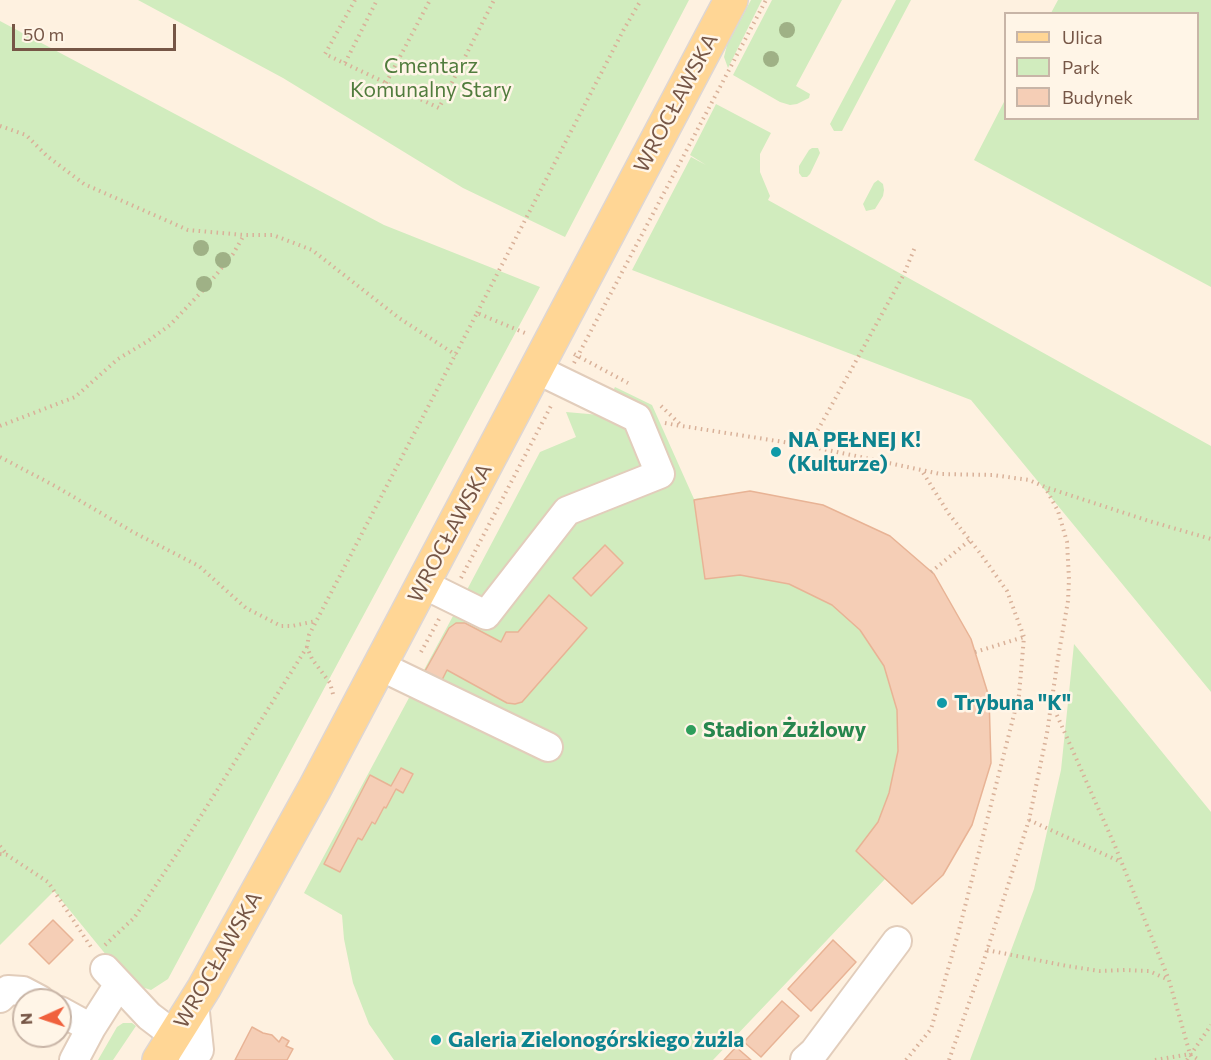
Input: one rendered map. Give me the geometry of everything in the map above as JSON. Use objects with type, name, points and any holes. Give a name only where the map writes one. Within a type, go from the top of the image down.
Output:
[{"type":"main road","name":"WROCŁAWSKA","points":[[175,1052],[194,1003],[315,788],[423,584],[554,356],[731,0]]},
{"type":"lane","points":[[423,584],[486,615],[567,511],[660,474],[637,418],[554,356]]},
{"type":"lane","points":[[380,666],[548,747]]},
{"type":"lane","points":[[806,1060],[897,941]]},
{"type":"lane","points":[[74,1060],[91,1028],[107,969]]},
{"type":"lane","points":[[107,969],[149,1016],[175,1052]]},
{"type":"lane","points":[[0,998],[8,990],[12,990]]},
{"type":"lane","points":[[72,1018],[91,1028]]},
{"type":"path","points":[[355,0],[325,54],[439,108],[494,0]]},
{"type":"path","points":[[345,63],[377,0]]},
{"type":"path","points":[[386,83],[430,0]]},
{"type":"path","points":[[0,846],[7,855],[48,882],[107,969],[134,918],[307,647],[309,635],[641,0]]},
{"type":"path","points":[[0,126],[26,135],[47,156],[84,184],[188,230],[244,235],[273,234],[312,250],[399,318],[456,355]]},
{"type":"path","points":[[0,426],[75,397],[118,359],[170,325],[207,286],[244,235]]},
{"type":"path","points":[[809,446],[904,274],[915,247]]},
{"type":"path","points":[[477,313],[554,356],[636,388]]},
{"type":"path","points":[[653,400],[682,426],[809,446],[940,474],[1002,476],[1029,480],[1211,539]]},
{"type":"path","points":[[0,457],[56,486],[133,532],[199,566],[246,608],[280,626],[317,621]]},
{"type":"path","points":[[906,1060],[931,1029],[958,934],[1019,695],[1024,638],[1007,591],[949,514],[922,470]]},
{"type":"path","points":[[948,1060],[1029,820],[1047,733],[1068,601],[1069,579],[1067,542],[1058,511],[1045,487]]},
{"type":"path","points":[[931,572],[970,540]]},
{"type":"path","points":[[975,652],[1024,638]]},
{"type":"path","points":[[307,647],[312,659],[330,683],[333,703]]},
{"type":"path","points":[[1051,704],[1121,861],[1169,980],[1193,1060]]},
{"type":"path","points":[[1029,820],[1121,861]]},
{"type":"path","points":[[0,854],[7,855]]},
{"type":"path","points":[[987,950],[1067,966],[1100,970],[1149,971],[1169,980]]},
{"type":"path","points":[[1187,1060],[1211,1025]]},
{"type":"path","points":[[1155,1060],[1190,1054],[1199,1060]]},
{"type":"green space","name":"Cmentarz Komunalny Stary","points":[[138,0],[689,0],[565,237],[463,188],[283,78]]},
{"type":"green space","points":[[751,0],[762,0],[728,68],[724,57],[727,45]]},
{"type":"green space","points":[[772,0],[842,0],[796,86],[810,94],[809,98],[797,104],[790,105],[780,102],[733,75]]},
{"type":"green space","points":[[896,0],[911,0],[842,131],[834,131],[830,124]]},
{"type":"green space","points":[[1058,0],[1211,0],[1211,287],[974,160],[1004,102],[1004,120],[1199,120],[1199,12],[1052,12]]},
{"type":"green space","points":[[0,21],[384,225],[540,287],[168,979],[151,990],[129,983],[54,891],[0,945]]},
{"type":"green space","points":[[716,104],[771,133],[760,154],[760,172],[770,196],[768,200],[1211,446],[1211,692],[971,400],[632,270],[691,157],[706,165],[690,155]]},
{"type":"green space","points":[[812,148],[818,148],[820,153],[810,174],[802,177],[799,173],[799,166]]},
{"type":"green space","points":[[878,180],[883,184],[883,196],[875,209],[866,211],[863,204],[874,183]]},
{"type":"green space","name":"Stadion Żużlowy","points":[[615,387],[652,405],[694,499],[750,491],[823,505],[890,536],[934,574],[971,639],[989,697],[991,763],[972,825],[943,875],[912,904],[885,879],[713,1060],[394,1060],[369,1024],[353,983],[344,939],[342,915],[304,893],[540,452],[576,437],[566,412],[600,415]]},
{"type":"green space","points":[[1074,644],[1211,812],[1211,1060],[970,1060],[1034,889],[1061,770]]},
{"type":"green space","points":[[123,1023],[132,1023],[136,1026],[113,1060],[98,1060],[117,1027]]},
{"type":"building","name":"Trybuna \"K\"","points":[[750,491],[823,505],[890,536],[934,574],[971,639],[989,697],[991,763],[972,825],[943,875],[912,904],[856,851],[878,822],[889,793],[898,751],[897,710],[884,666],[860,630],[832,605],[789,584],[740,575],[705,579],[694,500]]},
{"type":"building","points":[[605,545],[623,563],[591,596],[573,578]]},
{"type":"building","points":[[549,595],[587,628],[522,702],[507,703],[447,670],[442,680],[425,671],[449,628],[456,623],[465,623],[501,642],[506,632],[518,632]]},
{"type":"building","points":[[401,768],[413,774],[403,793],[396,789],[375,824],[372,822],[362,840],[358,838],[340,872],[324,864],[370,775],[391,786]]},
{"type":"building","points":[[53,920],[73,940],[49,964],[29,944]]},
{"type":"building","points":[[833,940],[856,962],[811,1011],[788,989]]},
{"type":"building","points":[[782,1001],[799,1016],[761,1057],[744,1042]]},
{"type":"building","points":[[252,1027],[272,1035],[279,1042],[282,1037],[289,1041],[286,1046],[293,1049],[287,1060],[235,1060]]},
{"type":"building","points":[[736,1047],[751,1060],[724,1060]]},
{"type":"place","name":"NA PEŁNEJ K! (Kulturze)","points":[[776,452]]},
{"type":"place","name":"Trybuna \"K\"","points":[[942,703]]},
{"type":"place","name":"Stadion Żużlowy","points":[[691,730]]},
{"type":"place","name":"Galeria Zielonogórskiego żużla","points":[[436,1040]]}]
